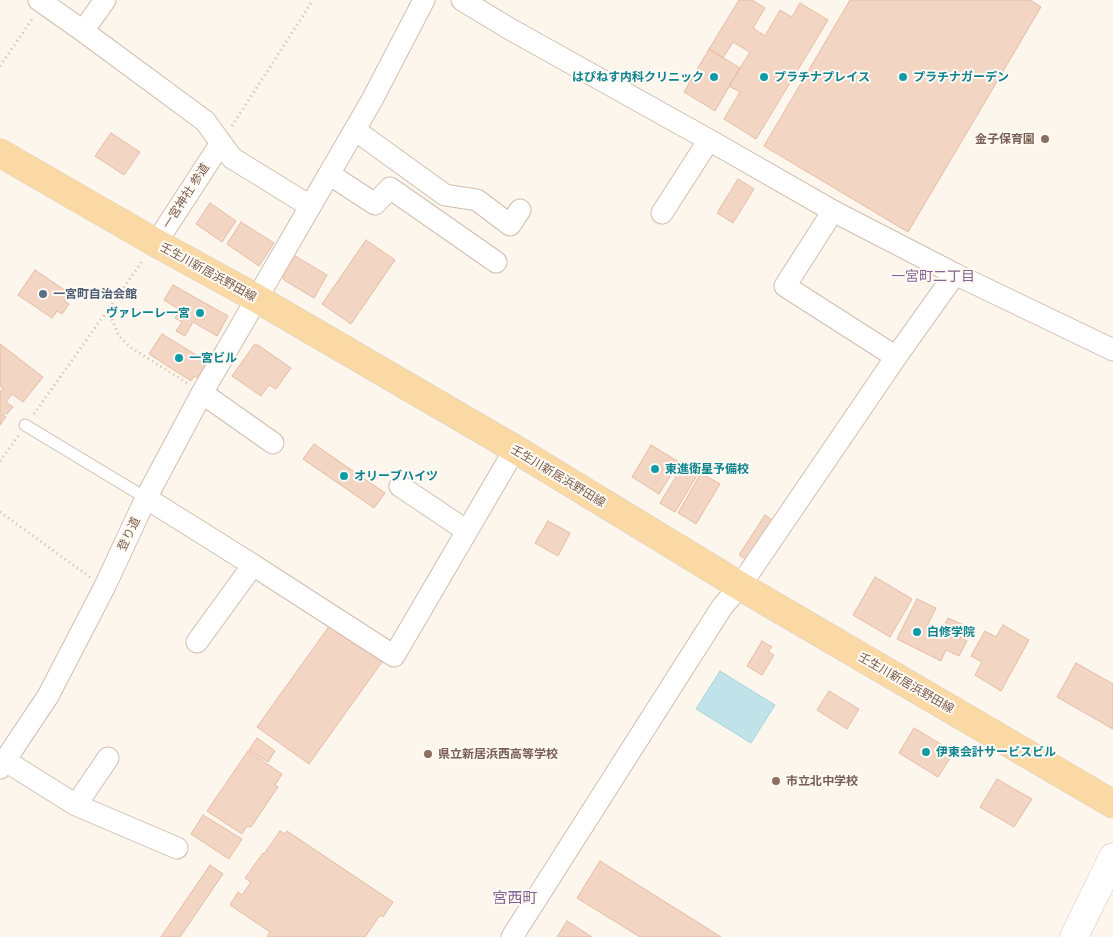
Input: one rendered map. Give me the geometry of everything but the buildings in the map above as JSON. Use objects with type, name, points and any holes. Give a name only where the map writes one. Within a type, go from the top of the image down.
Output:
[{"type":"main road","name":"壬生川新居浜野田線","points":[[0,153],[256,298],[515,449],[740,586],[1113,804]]},
{"type":"main road","points":[[1074,937],[1113,857]]},
{"type":"street","points":[[83,31],[105,0]]},
{"type":"street","name":"登り道","points":[[2,764],[48,696],[104,588],[146,498],[202,393],[372,100],[424,0]]},
{"type":"street","points":[[462,0],[833,211],[955,274],[1113,350]]},
{"type":"street","points":[[41,1],[205,121],[232,158],[310,206]]},
{"type":"street","points":[[355,130],[445,195],[477,200],[510,225],[520,210]]},
{"type":"street","points":[[662,213],[709,140]]},
{"type":"street","name":"一宮神社 参道","points":[[156,243],[220,143]]},
{"type":"street","points":[[329,174],[375,204],[390,188],[496,262]]},
{"type":"street","points":[[833,211],[785,286],[896,357]]},
{"type":"street","points":[[512,937],[722,607],[740,586],[955,274]]},
{"type":"street","points":[[202,393],[273,442]]},
{"type":"street","points":[[146,498],[394,656],[515,449]]},
{"type":"street","points":[[400,486],[467,531]]},
{"type":"street","points":[[197,642],[252,565]]},
{"type":"street","points":[[76,805],[108,758]]},
{"type":"street","points":[[2,764],[76,805],[178,848]]},
{"type":"lane","points":[[26,426],[146,498]]},
{"type":"path","points":[[220,143],[313,0]]},
{"type":"path","points":[[0,66],[41,1]]},
{"type":"path","name":"一宮神社 参道","points":[[0,461],[156,243]]},
{"type":"path","points":[[108,310],[119,336],[130,347],[202,393]]},
{"type":"path","points":[[0,512],[104,588]]},
{"type":"water","points":[[720,671],[775,705],[751,743],[696,709]]},
{"type":"place","name":"はぴねす内科クリニック","points":[[714,77]]},
{"type":"place","name":"プラチナプレイス","points":[[764,77]]},
{"type":"place","name":"プラチナガーデン","points":[[903,77]]},
{"type":"place","name":"金子保育園","points":[[1045,139]]},
{"type":"place","name":"一宮町自治会館","points":[[43,294]]},
{"type":"place","name":"ヴァレーレ一宮","points":[[200,313]]},
{"type":"place","name":"一宮ビル","points":[[179,358]]},
{"type":"place","name":"東進衛星予備校","points":[[655,469]]},
{"type":"place","name":"オリーブハイツ","points":[[344,476]]},
{"type":"place","name":"白修学院","points":[[917,632]]},
{"type":"place","name":"伊東会計サービスビル","points":[[926,752]]},
{"type":"place","name":"県立新居浜西高等学校","points":[[428,754]]},
{"type":"place","name":"市立北中学校","points":[[776,781]]},
{"type":"district","name":"一宮町二丁目","points":[[933,277]]},
{"type":"district","name":"宮西町","points":[[515,898]]}]
